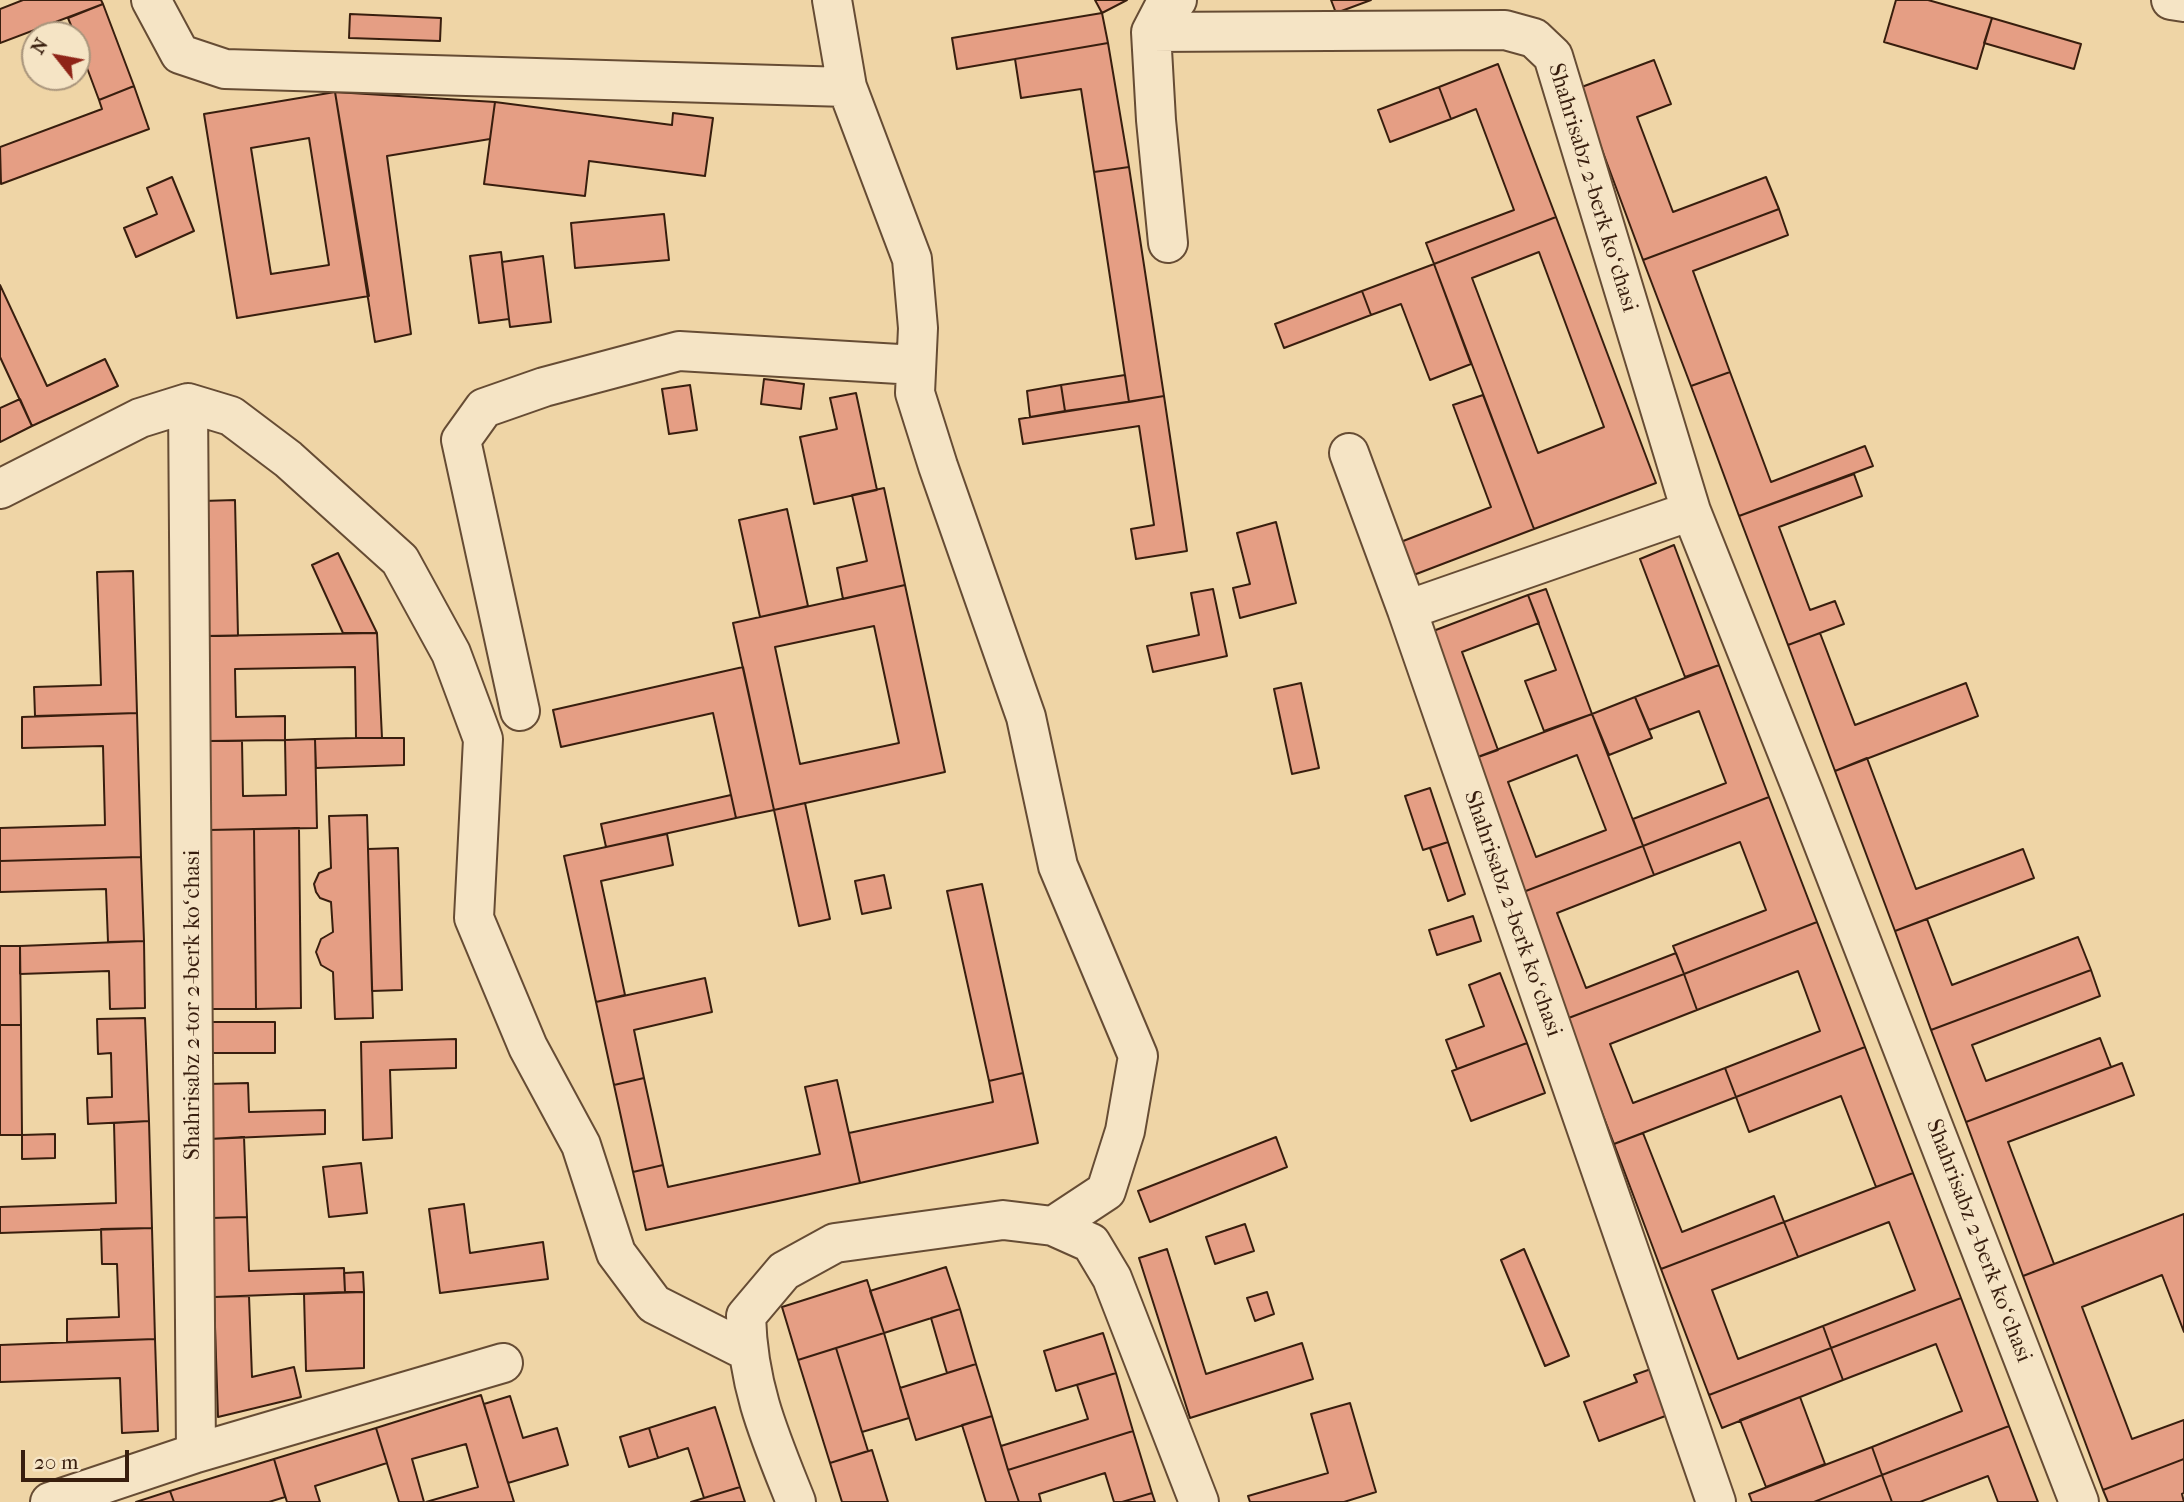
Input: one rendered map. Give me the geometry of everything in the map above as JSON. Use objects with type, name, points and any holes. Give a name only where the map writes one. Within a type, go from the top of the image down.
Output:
[{"type":"street","points":[[151,0],[180,54],[225,69],[847,87]]},
{"type":"street","points":[[832,0],[847,87],[912,259],[918,328],[915,393],[1026,718],[1058,866],[1138,1056],[1125,1131],[1106,1191],[1053,1226]]},
{"type":"street","points":[[1168,243],[1151,32],[1164,7],[1177,0]]},
{"type":"street","points":[[2171,0],[2184,2]]},
{"type":"street","name":"Shahrisabz 2-berk koʻchasi","points":[[1151,32],[1505,30],[1534,38],[1553,56],[1690,512],[1804,794],[2078,1502]]},
{"type":"street","points":[[520,711],[461,440],[484,408],[544,387],[679,351],[916,365]]},
{"type":"street","points":[[0,489],[140,418],[188,403],[231,416],[288,459],[400,560],[451,653],[483,739],[474,918],[528,1047],[581,1145],[616,1252],[654,1304],[747,1351]]},
{"type":"street","name":"Shahrisabz 2-tor 2-berk koʻchasi","points":[[188,403],[196,1453]]},
{"type":"street","name":"Shahrisabz 2-berk koʻchasi","points":[[1349,453],[1407,610],[1716,1502]]},
{"type":"street","points":[[1407,610],[1690,512]]},
{"type":"street","points":[[796,1502],[760,1411],[747,1351],[746,1316],[784,1271],[835,1243],[1003,1220],[1053,1226],[1091,1243],[1112,1278],[1199,1502]]},
{"type":"street","points":[[50,1502],[196,1453],[503,1363]]},
{"type":"building","points":[[23,0],[101,0],[103,4],[58,21],[21,21],[21,35],[0,43],[0,9]]},
{"type":"building","points":[[1095,0],[1127,0],[1102,13]]},
{"type":"building","points":[[1331,0],[1371,0],[1336,13]]},
{"type":"building","points":[[1896,0],[1928,0],[1992,18],[1977,69],[1884,42]]},
{"type":"building","points":[[103,4],[134,86],[99,100],[91,79],[91,21],[69,21],[68,18]]},
{"type":"building","points":[[1102,13],[1108,43],[957,69],[952,38]]},
{"type":"building","points":[[350,14],[441,18],[440,41],[349,38]]},
{"type":"building","points":[[1992,18],[2081,44],[2074,69],[1984,43]]},
{"type":"building","points":[[1108,43],[1129,167],[1094,172],[1081,89],[1021,98],[1015,59]]},
{"type":"building","points":[[1654,60],[1671,104],[1637,117],[1673,212],[1766,177],[1779,209],[1643,260],[1579,88]]},
{"type":"building","points":[[1498,64],[1556,217],[1434,264],[1426,243],[1514,210],[1476,109],[1451,119],[1439,87]]},
{"type":"building","points":[[134,86],[149,129],[1,184],[0,147],[102,109],[99,100]]},
{"type":"building","points":[[1439,87],[1451,119],[1390,142],[1378,110]]},
{"type":"building","points":[[335,92],[369,296],[237,318],[204,114]],"holes":[[[309,138],[329,265],[271,274],[251,148]]]},
{"type":"building","points":[[335,92],[495,102],[490,139],[387,156],[411,334],[375,342]]},
{"type":"building","points":[[495,102],[672,125],[673,113],[713,118],[705,176],[589,161],[585,196],[484,184]]},
{"type":"building","points":[[1129,167],[1164,396],[1129,402],[1094,172]]},
{"type":"building","points":[[172,177],[194,231],[136,257],[124,228],[157,214],[147,188]]},
{"type":"building","points":[[1779,209],[1788,235],[1693,271],[1730,372],[1691,386],[1643,260]]},
{"type":"building","points":[[664,214],[669,260],[575,268],[571,223]]},
{"type":"building","points":[[1556,217],[1656,483],[1534,529],[1434,264]],"holes":[[[1539,252],[1604,427],[1538,453],[1472,278]]]},
{"type":"building","points":[[501,252],[509,319],[479,323],[470,256]]},
{"type":"building","points":[[543,256],[551,322],[510,327],[502,262]]},
{"type":"building","points":[[1434,264],[1471,364],[1430,380],[1401,304],[1371,315],[1362,291]]},
{"type":"building","points":[[0,285],[47,386],[105,359],[118,386],[32,426],[0,357]]},
{"type":"building","points":[[1362,291],[1371,315],[1284,348],[1275,324]]},
{"type":"building","points":[[1730,372],[1771,482],[1865,446],[1873,466],[1739,516],[1691,386]]},
{"type":"building","points":[[1125,375],[1129,402],[1065,411],[1061,385]]},
{"type":"building","points":[[764,379],[804,384],[801,409],[761,404]]},
{"type":"building","points":[[690,385],[697,430],[669,434],[662,389]]},
{"type":"building","points":[[1061,385],[1065,411],[1030,417],[1027,391]]},
{"type":"building","points":[[856,393],[877,490],[814,504],[800,437],[837,429],[830,398]]},
{"type":"building","points":[[1483,395],[1534,529],[1411,576],[1398,543],[1491,507],[1453,405]]},
{"type":"building","points":[[1164,396],[1187,551],[1136,559],[1131,529],[1154,525],[1139,426],[1023,444],[1019,419]]},
{"type":"building","points":[[20,399],[32,426],[0,442],[0,408]]},
{"type":"building","points":[[1854,474],[1862,496],[1779,527],[1810,610],[1835,601],[1844,624],[1788,645],[1739,516]]},
{"type":"building","points":[[884,488],[905,585],[843,599],[837,568],[867,561],[852,495]]},
{"type":"building","points":[[235,500],[238,636],[205,636],[203,501]]},
{"type":"building","points":[[787,509],[808,606],[760,617],[739,520]]},
{"type":"building","points":[[1276,522],[1296,603],[1240,618],[1233,588],[1250,584],[1237,533]]},
{"type":"building","points":[[1674,545],[1719,665],[1685,677],[1640,559]]},
{"type":"building","points":[[338,553],[377,633],[343,633],[312,565]]},
{"type":"building","points":[[133,571],[137,713],[35,716],[34,687],[101,685],[97,572]]},
{"type":"building","points":[[905,585],[945,772],[774,810],[733,623]],"holes":[[[874,626],[899,743],[800,764],[775,647]]]},
{"type":"building","points":[[1213,589],[1227,656],[1153,672],[1147,646],[1199,635],[1191,593]]},
{"type":"building","points":[[1546,589],[1592,714],[1544,731],[1525,681],[1556,670],[1528,595]]},
{"type":"building","points":[[1528,595],[1539,623],[1462,652],[1498,750],[1467,761],[1420,636]]},
{"type":"building","points":[[377,633],[382,738],[356,738],[355,667],[235,669],[236,717],[285,716],[285,740],[207,741],[205,636]]},
{"type":"building","points":[[1820,633],[1855,725],[1966,683],[1978,716],[1835,771],[1788,645]]},
{"type":"building","points":[[1719,665],[1769,797],[1643,846],[1633,819],[1726,783],[1699,711],[1649,730],[1635,697]]},
{"type":"building","points":[[743,667],[774,810],[736,818],[713,713],[561,747],[553,710]]},
{"type":"building","points":[[1301,683],[1319,768],[1292,774],[1274,689]]},
{"type":"building","points":[[1635,697],[1652,738],[1609,755],[1592,714]]},
{"type":"building","points":[[137,713],[141,857],[0,861],[0,828],[105,825],[103,746],[22,748],[22,717]]},
{"type":"building","points":[[1592,714],[1643,846],[1518,894],[1467,761]],"holes":[[[1577,755],[1606,830],[1536,857],[1508,782]]]},
{"type":"building","points":[[404,738],[404,765],[316,768],[315,739]]},
{"type":"building","points":[[315,739],[317,828],[208,830],[207,741],[242,741],[243,796],[286,795],[285,740]]},
{"type":"building","points":[[1867,758],[1916,889],[2023,849],[2034,878],[1895,931],[1835,771]]},
{"type":"building","points":[[1430,788],[1448,842],[1423,850],[1405,796]]},
{"type":"building","points":[[731,795],[736,818],[606,847],[601,824]]},
{"type":"building","points":[[1769,797],[1817,922],[1684,974],[1673,946],[1766,910],[1740,842],[1654,875],[1643,846]]},
{"type":"building","points":[[805,803],[830,919],[799,926],[774,810]]},
{"type":"building","points":[[367,815],[373,1018],[335,1019],[333,972],[321,965],[316,952],[321,939],[333,932],[331,902],[320,898],[314,884],[319,873],[331,868],[329,816]]},
{"type":"building","points":[[299,828],[301,1008],[256,1009],[254,829]]},
{"type":"building","points":[[254,829],[256,1009],[211,1009],[208,830]]},
{"type":"building","points":[[667,834],[673,865],[601,881],[625,995],[596,1002],[564,856]]},
{"type":"building","points":[[1448,842],[1465,894],[1448,901],[1430,848]]},
{"type":"building","points":[[1643,846],[1654,875],[1557,913],[1586,988],[1676,953],[1684,974],[1566,1019],[1518,894]]},
{"type":"building","points":[[398,848],[402,990],[372,991],[368,849]]},
{"type":"building","points":[[141,857],[144,941],[108,942],[106,889],[0,892],[0,861]]},
{"type":"building","points":[[884,875],[891,908],[862,914],[855,881]]},
{"type":"building","points":[[982,884],[1023,1073],[989,1081],[947,891]]},
{"type":"building","points":[[1473,916],[1481,941],[1437,955],[1429,930]]},
{"type":"building","points":[[1927,919],[1952,985],[2078,937],[2091,970],[1931,1030],[1895,931]]},
{"type":"building","points":[[1817,922],[1865,1047],[1736,1097],[1725,1068],[1820,1031],[1798,971],[1697,1010],[1684,974]]},
{"type":"building","points":[[144,941],[145,1008],[110,1009],[109,971],[20,974],[20,946]]},
{"type":"building","points":[[0,946],[20,946],[21,1025],[0,1025]]},
{"type":"building","points":[[2091,970],[2100,996],[1972,1045],[1986,1081],[2100,1038],[2111,1067],[1966,1122],[1931,1030]]},
{"type":"building","points":[[1500,973],[1527,1043],[1457,1069],[1446,1040],[1484,1026],[1469,985]]},
{"type":"building","points":[[1684,974],[1697,1010],[1610,1044],[1633,1103],[1725,1068],[1736,1097],[1614,1144],[1566,1019]]},
{"type":"building","points":[[705,978],[712,1012],[634,1030],[644,1078],[614,1085],[596,1002]]},
{"type":"building","points":[[145,1018],[149,1121],[88,1124],[87,1098],[112,1097],[111,1053],[98,1054],[97,1019]]},
{"type":"building","points":[[211,1022],[275,1022],[275,1053],[210,1053]]},
{"type":"building","points":[[0,1025],[21,1025],[22,1135],[0,1135]]},
{"type":"building","points":[[456,1039],[456,1068],[390,1070],[392,1138],[363,1140],[361,1042]]},
{"type":"building","points":[[1527,1043],[1545,1093],[1471,1121],[1452,1071]]},
{"type":"building","points":[[1865,1047],[1913,1173],[1876,1187],[1841,1096],[1749,1132],[1736,1097]]},
{"type":"building","points":[[2122,1063],[2134,1095],[2008,1142],[2054,1264],[2023,1276],[1966,1122]]},
{"type":"building","points":[[1023,1073],[1038,1143],[860,1183],[849,1133],[993,1102],[989,1081]]},
{"type":"building","points":[[644,1078],[663,1165],[633,1172],[614,1085]]},
{"type":"building","points":[[837,1080],[860,1183],[646,1230],[633,1172],[663,1165],[668,1187],[820,1154],[805,1087]]},
{"type":"building","points":[[248,1083],[249,1112],[325,1110],[325,1134],[209,1139],[207,1084]]},
{"type":"building","points":[[149,1121],[152,1228],[0,1233],[0,1207],[116,1203],[114,1123]]},
{"type":"building","points":[[1643,1133],[1682,1232],[1774,1196],[1784,1222],[1661,1269],[1614,1144]]},
{"type":"building","points":[[55,1134],[55,1158],[22,1159],[22,1135]]},
{"type":"building","points":[[244,1137],[247,1217],[211,1218],[209,1139]]},
{"type":"building","points":[[1276,1137],[1287,1167],[1150,1222],[1138,1191]]},
{"type":"building","points":[[361,1163],[367,1213],[329,1217],[323,1167]]},
{"type":"building","points":[[1913,1173],[1961,1298],[1831,1348],[1823,1326],[1915,1290],[1889,1222],[1798,1257],[1784,1222]]},
{"type":"building","points":[[464,1204],[470,1253],[543,1242],[548,1279],[440,1293],[429,1209]]},
{"type":"building","points":[[2184,1214],[2184,1332],[2162,1275],[2082,1307],[2132,1439],[2184,1420],[2184,1459],[2103,1490],[2023,1276]]},
{"type":"building","points":[[247,1217],[249,1271],[344,1268],[345,1292],[214,1297],[211,1218]]},
{"type":"building","points":[[1784,1222],[1798,1257],[1712,1290],[1738,1359],[1823,1326],[1831,1348],[1709,1395],[1661,1269]]},
{"type":"building","points":[[1245,1224],[1254,1251],[1215,1264],[1206,1237]]},
{"type":"building","points":[[152,1228],[155,1339],[67,1342],[67,1319],[119,1317],[117,1264],[102,1264],[101,1229]]},
{"type":"building","points":[[1167,1249],[1206,1374],[1302,1343],[1313,1379],[1190,1418],[1139,1258]]},
{"type":"building","points":[[1524,1249],[1569,1356],[1545,1366],[1501,1260]]},
{"type":"building","points":[[946,1267],[960,1309],[884,1333],[870,1291]]},
{"type":"building","points":[[363,1272],[364,1292],[345,1292],[344,1273]]},
{"type":"building","points":[[867,1280],[884,1333],[798,1360],[782,1307]]},
{"type":"building","points":[[364,1292],[364,1368],[306,1371],[304,1294]]},
{"type":"building","points":[[1267,1292],[1274,1314],[1255,1321],[1247,1298]]},
{"type":"building","points":[[249,1296],[252,1377],[294,1367],[301,1397],[218,1417],[214,1297]]},
{"type":"building","points":[[1961,1298],[2009,1426],[1882,1475],[1872,1447],[1962,1411],[1936,1344],[1843,1380],[1831,1348]]},
{"type":"building","points":[[960,1309],[976,1364],[947,1373],[931,1318]]},
{"type":"building","points":[[884,1333],[909,1418],[862,1432],[836,1348]]},
{"type":"building","points":[[1103,1333],[1116,1373],[1056,1391],[1044,1351]]},
{"type":"building","points":[[155,1339],[158,1431],[122,1433],[120,1378],[0,1382],[0,1345]]},
{"type":"building","points":[[836,1348],[868,1451],[830,1463],[798,1360]]},
{"type":"building","points":[[1831,1348],[1843,1380],[1722,1428],[1709,1395]]},
{"type":"building","points":[[976,1364],[992,1416],[916,1440],[900,1388]]},
{"type":"building","points":[[1651,1369],[1668,1415],[1599,1441],[1584,1402],[1637,1382],[1634,1375]]},
{"type":"building","points":[[1116,1373],[1133,1431],[1008,1470],[1001,1446],[1088,1419],[1077,1385]]},
{"type":"building","points":[[481,1395],[514,1502],[426,1502],[478,1487],[466,1444],[412,1459],[424,1502],[399,1502],[376,1428]]},
{"type":"building","points":[[510,1396],[523,1438],[557,1428],[568,1465],[508,1483],[484,1404]]},
{"type":"building","points":[[1800,1397],[1825,1464],[1766,1487],[1740,1420]]},
{"type":"building","points":[[1350,1403],[1376,1492],[1344,1502],[1250,1502],[1248,1496],[1328,1473],[1311,1414]]},
{"type":"building","points":[[715,1407],[740,1487],[704,1498],[688,1448],[658,1458],[649,1428]]},
{"type":"building","points":[[992,1416],[1019,1502],[986,1502],[962,1425]]},
{"type":"building","points":[[2009,1426],[2038,1502],[1998,1502],[1988,1476],[1920,1502],[1892,1502],[1882,1475]]},
{"type":"building","points":[[376,1428],[387,1463],[315,1486],[320,1502],[287,1502],[274,1459]]},
{"type":"building","points":[[649,1428],[658,1458],[629,1467],[620,1437]]},
{"type":"building","points":[[1133,1431],[1152,1493],[1114,1502],[1105,1473],[1039,1494],[1041,1502],[1019,1502],[1008,1470]]},
{"type":"building","points":[[1872,1447],[1882,1475],[1814,1502],[1752,1502],[1749,1494]]},
{"type":"building","points":[[872,1450],[888,1502],[842,1502],[830,1463]]},
{"type":"building","points":[[274,1459],[285,1497],[269,1502],[174,1502],[170,1491]]},
{"type":"building","points":[[2184,1459],[2184,1502],[2108,1502],[2103,1490]]},
{"type":"building","points":[[1882,1475],[1892,1502],[1814,1502]]},
{"type":"building","points":[[740,1487],[745,1502],[691,1502],[704,1498]]},
{"type":"building","points":[[170,1491],[174,1502],[136,1502]]},
{"type":"building","points":[[1152,1493],[1155,1502],[1122,1502]]}]
